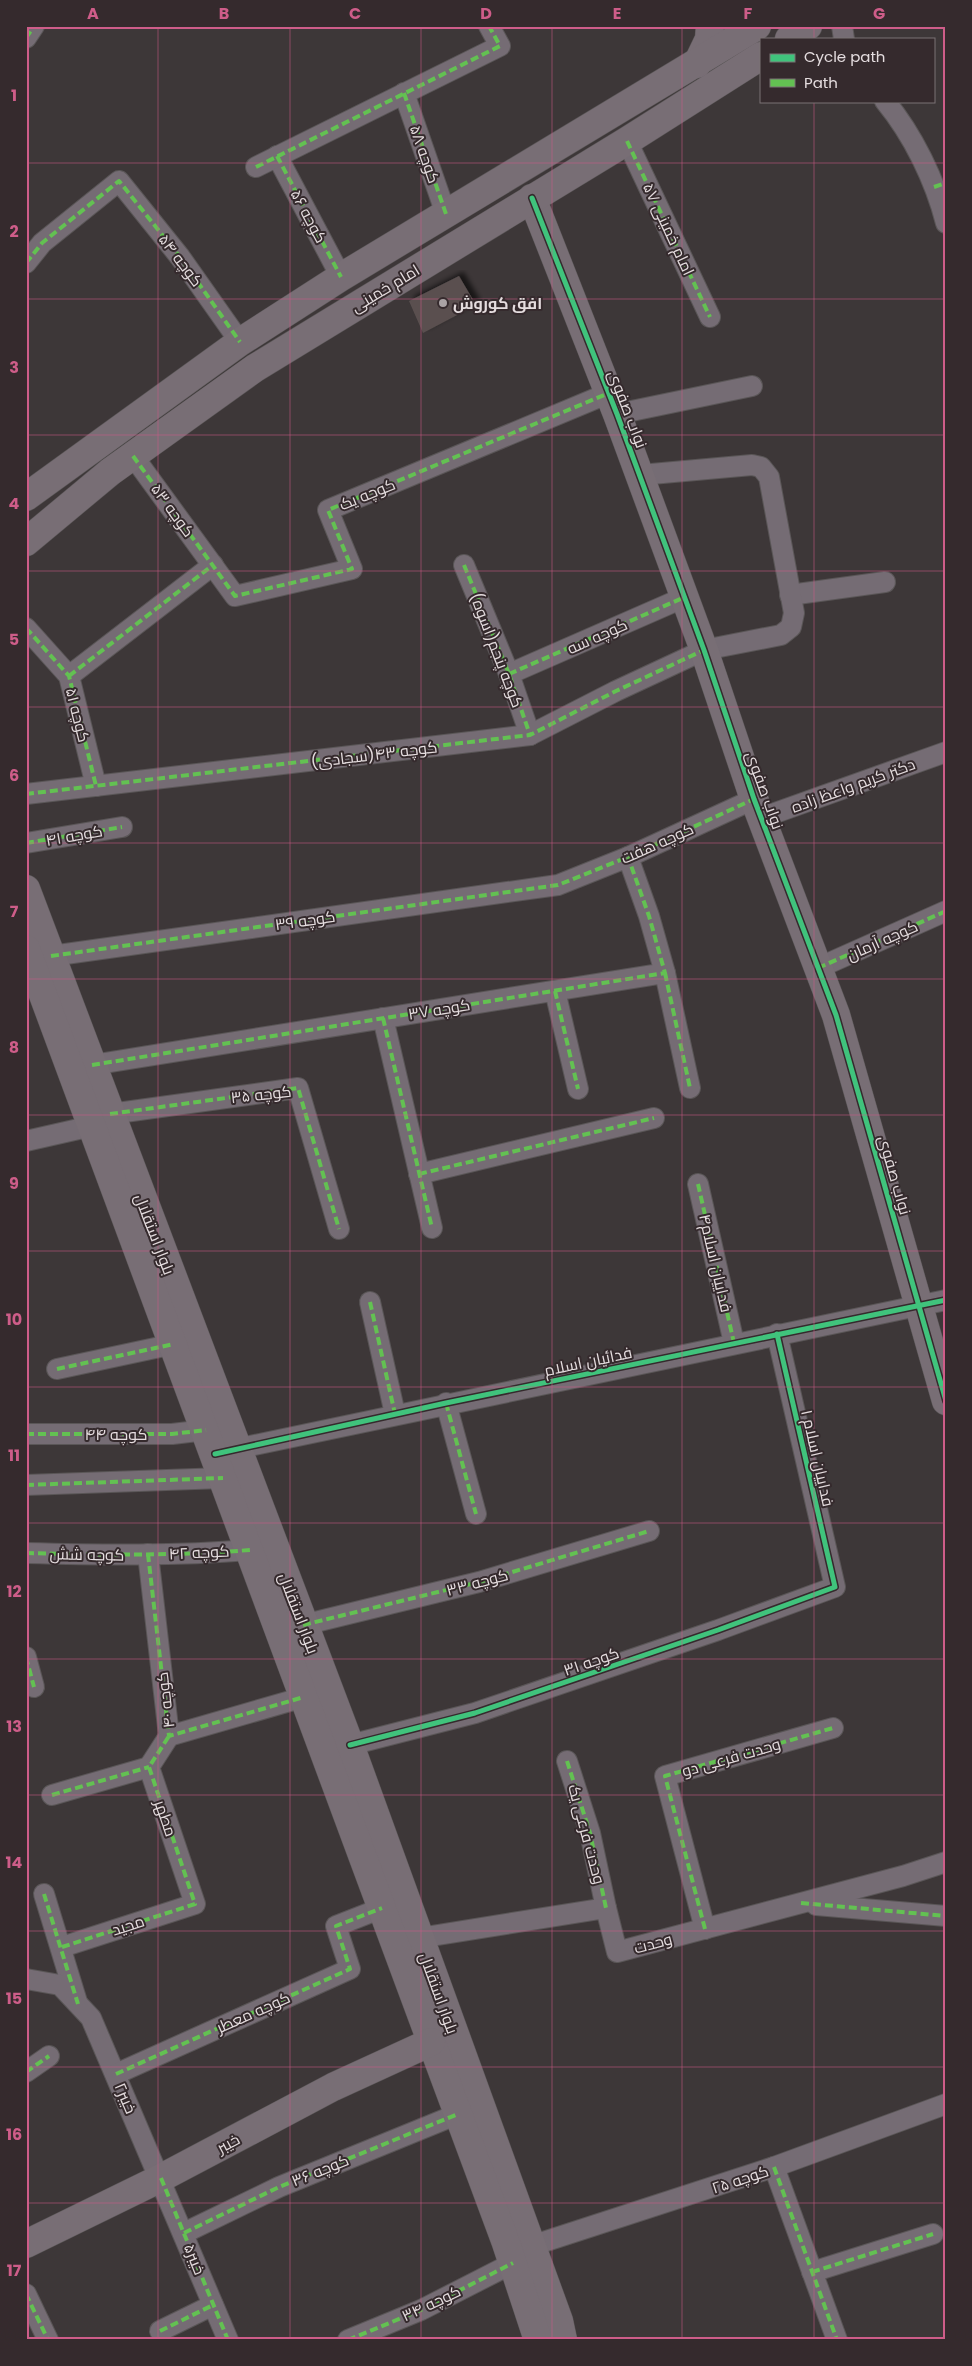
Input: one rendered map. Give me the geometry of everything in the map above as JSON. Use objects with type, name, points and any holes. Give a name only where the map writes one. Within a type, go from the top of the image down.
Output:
[{"type":"main road","points":[[697,64],[709,39],[710,26]]},
{"type":"main road","name":"امام خمینی","points":[[26,497],[240,342],[341,276],[697,64],[757,26]]},
{"type":"main road","name":"امام خمینی","points":[[26,542],[133,456],[255,368],[754,63]]},
{"type":"main road","name":"نواب صفوی","points":[[532,198],[640,475],[704,650],[758,808],[836,1016],[946,1401]]},
{"type":"main road","name":"بلوار استقلال","points":[[26,889],[39,953],[220,1452],[250,1550],[430,2042],[458,2114],[522,2255],[558,2321],[563,2340]]},
{"type":"main road","name":"بلوار استقلال","points":[[39,953],[92,1065],[101,1120],[174,1344],[220,1452],[303,1625],[350,1745],[419,1938],[522,2255],[538,2340]]},
{"type":"main road","name":"خیبر","points":[[26,2244],[160,2178],[333,2088],[430,2042]]},
{"type":"street","points":[[26,38],[34,26]]},
{"type":"street","points":[[256,167],[500,46],[489,26]]},
{"type":"street","name":"کوچه ۵۸","points":[[404,94],[446,214]]},
{"type":"street","points":[[886,102],[940,185],[946,223]]},
{"type":"street","name":"امام خمینی ۵۷","points":[[628,141],[710,317]]},
{"type":"street","name":"کوچه ۵۶","points":[[277,156],[341,276]]},
{"type":"street","name":"کوچه ۵۴","points":[[26,263],[42,243],[119,181],[180,257],[240,342]]},
{"type":"street","points":[[613,403],[752,386]]},
{"type":"street","name":"کوچه یک","points":[[213,565],[234,596],[352,568],[328,510],[613,403]]},
{"type":"street","name":"کوچه ۵۳","points":[[133,456],[213,565]]},
{"type":"street","points":[[640,475],[752,465],[761,467],[769,477],[790,595],[885,582]]},
{"type":"street","points":[[69,676],[213,565]]},
{"type":"street","name":"کوچه پنجم(اسوه)","points":[[464,565],[509,674],[530,735]]},
{"type":"street","name":"کوچه ۴۳(سجادی)","points":[[26,794],[530,735],[616,691],[704,650],[781,635],[791,627],[794,613],[790,595]]},
{"type":"street","name":"کوچه سه","points":[[509,674],[685,597]]},
{"type":"street","name":"کوچه ۵۱","points":[[26,628],[69,676],[96,786]]},
{"type":"street","name":"دکتر کریم واعظ زاده","points":[[758,808],[946,752]]},
{"type":"street","name":"کوچه هفت","points":[[558,885],[758,808]]},
{"type":"street","name":"کوچه ۴۱","points":[[26,843],[122,827]]},
{"type":"street","points":[[628,858],[649,916],[665,973],[690,1088]]},
{"type":"street","name":"کوچه ۳۹","points":[[39,953],[558,885]]},
{"type":"street","name":"کوچه آرمان","points":[[818,968],[946,911]]},
{"type":"street","name":"کوچه ۳۷","points":[[92,1065],[665,973]]},
{"type":"street","points":[[555,991],[578,1089]]},
{"type":"street","points":[[383,1018],[432,1228]]},
{"type":"street","name":"کوچه ۳۵","points":[[101,1120],[298,1088],[339,1229]]},
{"type":"street","points":[[419,1174],[654,1118]]},
{"type":"street","points":[[26,1141],[101,1120]]},
{"type":"street","name":"فداییان اسلام۴","points":[[698,1184],[734,1343]]},
{"type":"street","name":"فدائیان اسلام","points":[[220,1452],[918,1304],[946,1300]]},
{"type":"street","points":[[370,1302],[395,1414]]},
{"type":"street","name":"فداییان اسلام ۱","points":[[776,1334],[835,1587]]},
{"type":"street","points":[[57,1369],[174,1344]]},
{"type":"street","points":[[446,1403],[476,1514]]},
{"type":"street","name":"کوچه ۴۴","points":[[26,1434],[172,1434],[220,1452]]},
{"type":"street","points":[[26,1485],[220,1452]]},
{"type":"street","name":"کوچه ۳۳","points":[[303,1625],[479,1582],[649,1531]]},
{"type":"street","name":"کوچه ۴۲","points":[[148,1554],[198,1554],[250,1550]]},
{"type":"street","name":"کوچه شش","points":[[26,1553],[148,1554]]},
{"type":"street","name":"کوچه ۴۰","points":[[148,1554],[169,1736],[304,1697]]},
{"type":"street","name":"کوچه ۳۱","points":[[350,1745],[475,1714],[718,1630],[835,1587]]},
{"type":"street","points":[[26,1658],[34,1687]]},
{"type":"street","name":"وحدت فرعی دو","points":[[706,1929],[665,1776],[834,1728]]},
{"type":"street","points":[[52,1795],[149,1767],[169,1736]]},
{"type":"street","name":"وحدت فرعی یک","points":[[567,1761],[590,1833],[606,1908]]},
{"type":"street","name":"مطهر","points":[[149,1767],[195,1904]]},
{"type":"street","name":"وحدت","points":[[606,1908],[617,1952],[903,1876],[946,1862]]},
{"type":"street","points":[[44,1894],[85,2011]]},
{"type":"street","name":"وحدت","points":[[801,1903],[946,1916]]},
{"type":"street","name":"مجید","points":[[62,1947],[195,1904]]},
{"type":"street","name":"کوچه معطر","points":[[116,2074],[350,1969],[336,1926],[382,1908]]},
{"type":"street","points":[[419,1938],[517,1924],[606,1908]]},
{"type":"street","points":[[26,1979],[60,1985],[85,2011]]},
{"type":"street","name":"خیبر۲","points":[[85,2011],[116,2074],[160,2178]]},
{"type":"street","points":[[26,2072],[50,2056]]},
{"type":"street","name":"کوچه ۲۵","points":[[522,2255],[774,2167],[946,2104]]},
{"type":"street","name":"کوچه ۳۶","points":[[184,2234],[279,2187],[458,2114]]},
{"type":"street","points":[[774,2167],[837,2340]]},
{"type":"street","name":"خیبر۵","points":[[160,2178],[228,2340]]},
{"type":"street","points":[[812,2272],[932,2234]]},
{"type":"street","name":"کوچه ۳۴","points":[[348,2340],[421,2310],[522,2255]]},
{"type":"street","points":[[26,2294],[48,2340]]},
{"type":"street","points":[[160,2331],[214,2305]]},
{"type":"building","name":"افق کوروش","points":[[459,276],[476,305],[423,333],[409,301]]},
{"type":"marked path","points":[[26,38],[34,26]]},
{"type":"marked path","points":[[256,167],[500,46],[489,26]]},
{"type":"marked path","points":[[404,93],[446,214]]},
{"type":"marked path","points":[[627,141],[710,317]]},
{"type":"marked path","points":[[277,156],[341,277]]},
{"type":"marked path","points":[[26,263],[42,243],[119,181],[180,257],[240,342]]},
{"type":"marked path","points":[[934,187],[946,183]]},
{"type":"marked path","points":[[133,456],[235,596],[352,569],[328,510],[609,393]]},
{"type":"marked path","points":[[69,676],[213,565]]},
{"type":"marked path","points":[[464,565],[509,674],[530,735]]},
{"type":"marked path","points":[[509,674],[685,597]]},
{"type":"marked path","points":[[26,628],[69,676],[96,786]]},
{"type":"marked path","points":[[26,794],[530,735],[616,691],[704,650]]},
{"type":"marked path","points":[[51,956],[558,885],[628,857],[754,799]]},
{"type":"marked path","points":[[26,843],[122,827]]},
{"type":"marked path","points":[[92,1065],[665,973],[649,916],[628,857]]},
{"type":"marked path","points":[[818,968],[946,911]]},
{"type":"marked path","points":[[665,973],[690,1088]]},
{"type":"marked path","points":[[555,991],[578,1089]]},
{"type":"marked path","points":[[383,1018],[432,1228]]},
{"type":"marked path","points":[[110,1114],[298,1088],[339,1229]]},
{"type":"marked path","points":[[419,1174],[654,1118]]},
{"type":"marked path","points":[[698,1184],[734,1343]]},
{"type":"marked path","points":[[370,1302],[395,1414]]},
{"type":"marked path","points":[[57,1369],[174,1344]]},
{"type":"marked path","points":[[446,1403],[476,1514]]},
{"type":"marked path","points":[[26,1434],[172,1434],[206,1430]]},
{"type":"marked path","points":[[26,1485],[223,1478]]},
{"type":"marked path","points":[[303,1625],[479,1582],[649,1531]]},
{"type":"marked path","points":[[26,1553],[138,1554],[250,1550]]},
{"type":"marked path","points":[[148,1554],[169,1736],[304,1697]]},
{"type":"marked path","points":[[26,1657],[34,1687]]},
{"type":"marked path","points":[[705,1929],[665,1776],[833,1728]]},
{"type":"marked path","points":[[62,1947],[195,1904],[149,1767],[169,1736]]},
{"type":"marked path","points":[[567,1761],[590,1833],[606,1908]]},
{"type":"marked path","points":[[52,1795],[149,1767]]},
{"type":"marked path","points":[[44,1894],[78,2004]]},
{"type":"marked path","points":[[801,1903],[946,1916]]},
{"type":"marked path","points":[[116,2074],[350,1969],[336,1926],[382,1908]]},
{"type":"marked path","points":[[26,2072],[49,2056]]},
{"type":"marked path","points":[[184,2233],[279,2187],[458,2114]]},
{"type":"marked path","points":[[774,2167],[837,2340]]},
{"type":"marked path","points":[[161,2178],[228,2340]]},
{"type":"marked path","points":[[812,2272],[933,2234]]},
{"type":"marked path","points":[[348,2340],[421,2310],[513,2263]]},
{"type":"marked path","points":[[26,2294],[48,2340]]},
{"type":"marked path","points":[[160,2331],[213,2305]]},
{"type":"cycle path","points":[[532,198],[617,414],[704,650],[754,799],[836,1015],[946,1401]]},
{"type":"cycle path","points":[[215,1454],[446,1403],[946,1300]]},
{"type":"cycle path","points":[[350,1745],[475,1713],[718,1630],[835,1587],[777,1334]]},
{"type":"place","name":"افق کوروش","points":[[443,303]]}]
